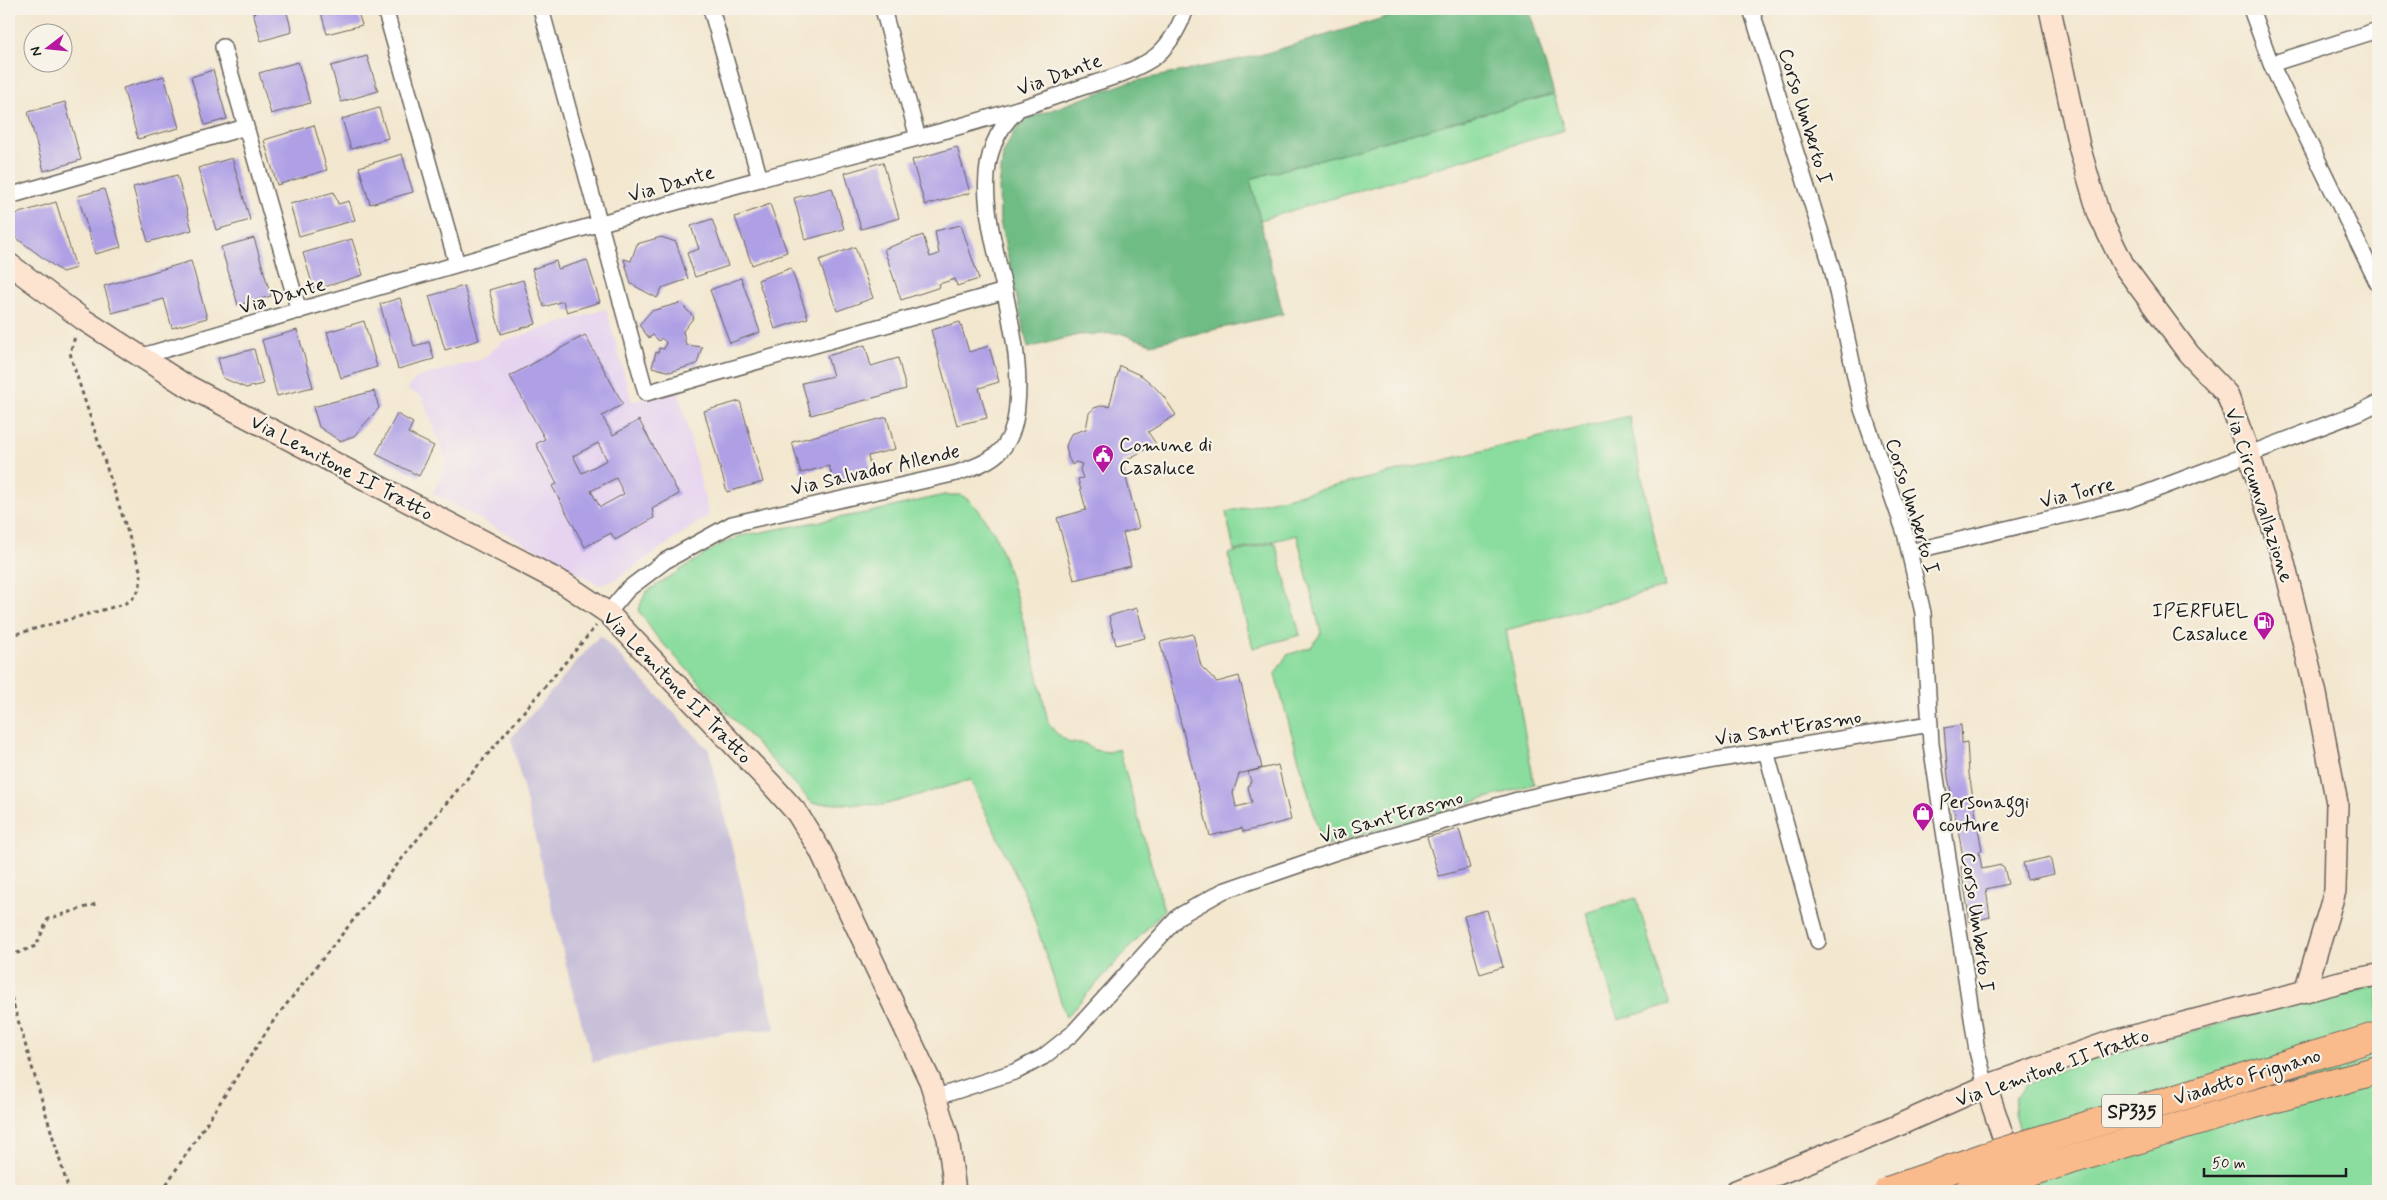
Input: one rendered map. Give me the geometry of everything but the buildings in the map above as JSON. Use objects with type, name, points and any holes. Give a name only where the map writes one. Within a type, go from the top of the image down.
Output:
[{"type":"highway","name":"Viadotto Frignano","points":[[1888,1191],[2004,1151],[2378,1036]]},
{"type":"highway","name":"Viadotto Frignano","points":[[1970,1191],[2252,1105],[2378,1070]]},
{"type":"street","points":[[385,9],[457,264]]},
{"type":"street","points":[[541,9],[646,393],[1004,292]]},
{"type":"street","points":[[711,9],[760,179]]},
{"type":"street","points":[[883,9],[918,138]]},
{"type":"street","name":"Via Dante","points":[[140,357],[457,264],[760,179],[1019,110],[1130,70],[1151,59],[1163,50],[1171,39],[1186,9]]},
{"type":"street","name":"Corso Umberto I","points":[[1751,9],[1832,268],[1862,409],[1905,533],[1923,613],[1930,724],[1977,1051],[1986,1086]]},
{"type":"street","name":"Via Circumvallazione","points":[[2050,9],[2079,146],[2099,215],[2124,266],[2189,354],[2227,394],[2249,454],[2285,569],[2316,694],[2336,803],[2335,892],[2305,991]]},
{"type":"street","points":[[2251,9],[2271,64],[2378,284]]},
{"type":"street","points":[[2271,64],[2378,30]]},
{"type":"street","points":[[224,47],[299,311]]},
{"type":"street","name":"Via Salvador Allende","points":[[608,613],[628,589],[665,561],[732,524],[938,479],[983,463],[997,454],[1006,443],[1017,414],[1019,377],[988,212],[987,172],[997,136],[1005,122],[1019,110]]},
{"type":"street","points":[[9,196],[246,127]]},
{"type":"street","name":"Via Lemitone II Tratto","points":[[9,264],[84,320],[182,383],[565,584],[608,613],[797,813],[820,850],[930,1081],[948,1138],[956,1191]]},
{"type":"street","name":"Via Torre","points":[[1909,552],[2128,500],[2360,412],[2378,403]]},
{"type":"street","name":"Via Sant'Erasmo","points":[[934,1098],[1016,1071],[1043,1057],[1072,1034],[1179,916],[1222,891],[1339,851],[1518,800],[1649,770],[1930,724]]},
{"type":"street","points":[[1766,751],[1818,941]]},
{"type":"street","name":"Via Lemitone II Tratto","points":[[1736,1191],[1890,1129],[1986,1086],[2107,1043],[2305,991],[2378,975]]},
{"type":"street","points":[[1986,1086],[2021,1191]]},
{"type":"path","points":[[9,636],[124,604],[135,598],[142,584],[142,572],[70,352],[72,343],[84,320]]},
{"type":"path","points":[[162,1191],[274,1020],[439,812],[608,613]]},
{"type":"path","points":[[9,956],[36,946],[48,919],[96,904]]},
{"type":"path","points":[[9,990],[69,1191]]},
{"type":"shaded area","points":[[606,309],[632,402],[678,389],[709,515],[613,581],[599,585],[433,493],[447,462],[422,397],[407,389],[416,378],[483,359],[503,341]]},
{"type":"shaded area","points":[[600,635],[709,750],[775,1029],[725,1033],[593,1062],[572,989],[511,738]]},
{"type":"green space","points":[[1413,9],[1529,9],[1554,94],[1250,179],[1283,314],[1151,344],[1120,333],[1078,335],[1028,348],[1000,222],[999,188],[1003,154],[1014,132],[1026,119],[1126,83],[1260,55]]},
{"type":"green space","points":[[1554,94],[1564,130],[1260,220],[1250,179]]},
{"type":"green space","points":[[1629,416],[1665,587],[1506,630],[1534,784],[1323,846],[1275,674],[1287,655],[1311,647],[1321,633],[1297,535],[1234,551],[1226,512]]},
{"type":"green space","points":[[944,495],[961,495],[970,501],[978,509],[995,534],[1009,572],[1035,663],[1048,722],[1055,732],[1070,743],[1084,743],[1094,750],[1108,752],[1119,749],[1164,910],[1066,1017],[1029,903],[970,780],[884,805],[812,803],[656,636],[638,610],[646,592],[718,546],[740,536],[871,512]]},
{"type":"green space","points":[[1275,542],[1300,635],[1253,648],[1228,554]]},
{"type":"green space","points":[[1636,898],[1670,1004],[1619,1020],[1586,913]]},
{"type":"green space","points":[[2378,986],[2378,1191],[2035,1191],[2014,1113],[2016,1097],[2027,1084],[2076,1064],[2262,1012]]},
{"type":"place","name":"Comune di Casaluce","points":[[1103,474]]},
{"type":"place","name":"IPERFUEL Casaluce","points":[[2264,641]]},
{"type":"place","name":"Personaggi couture","points":[[1923,832]]}]
